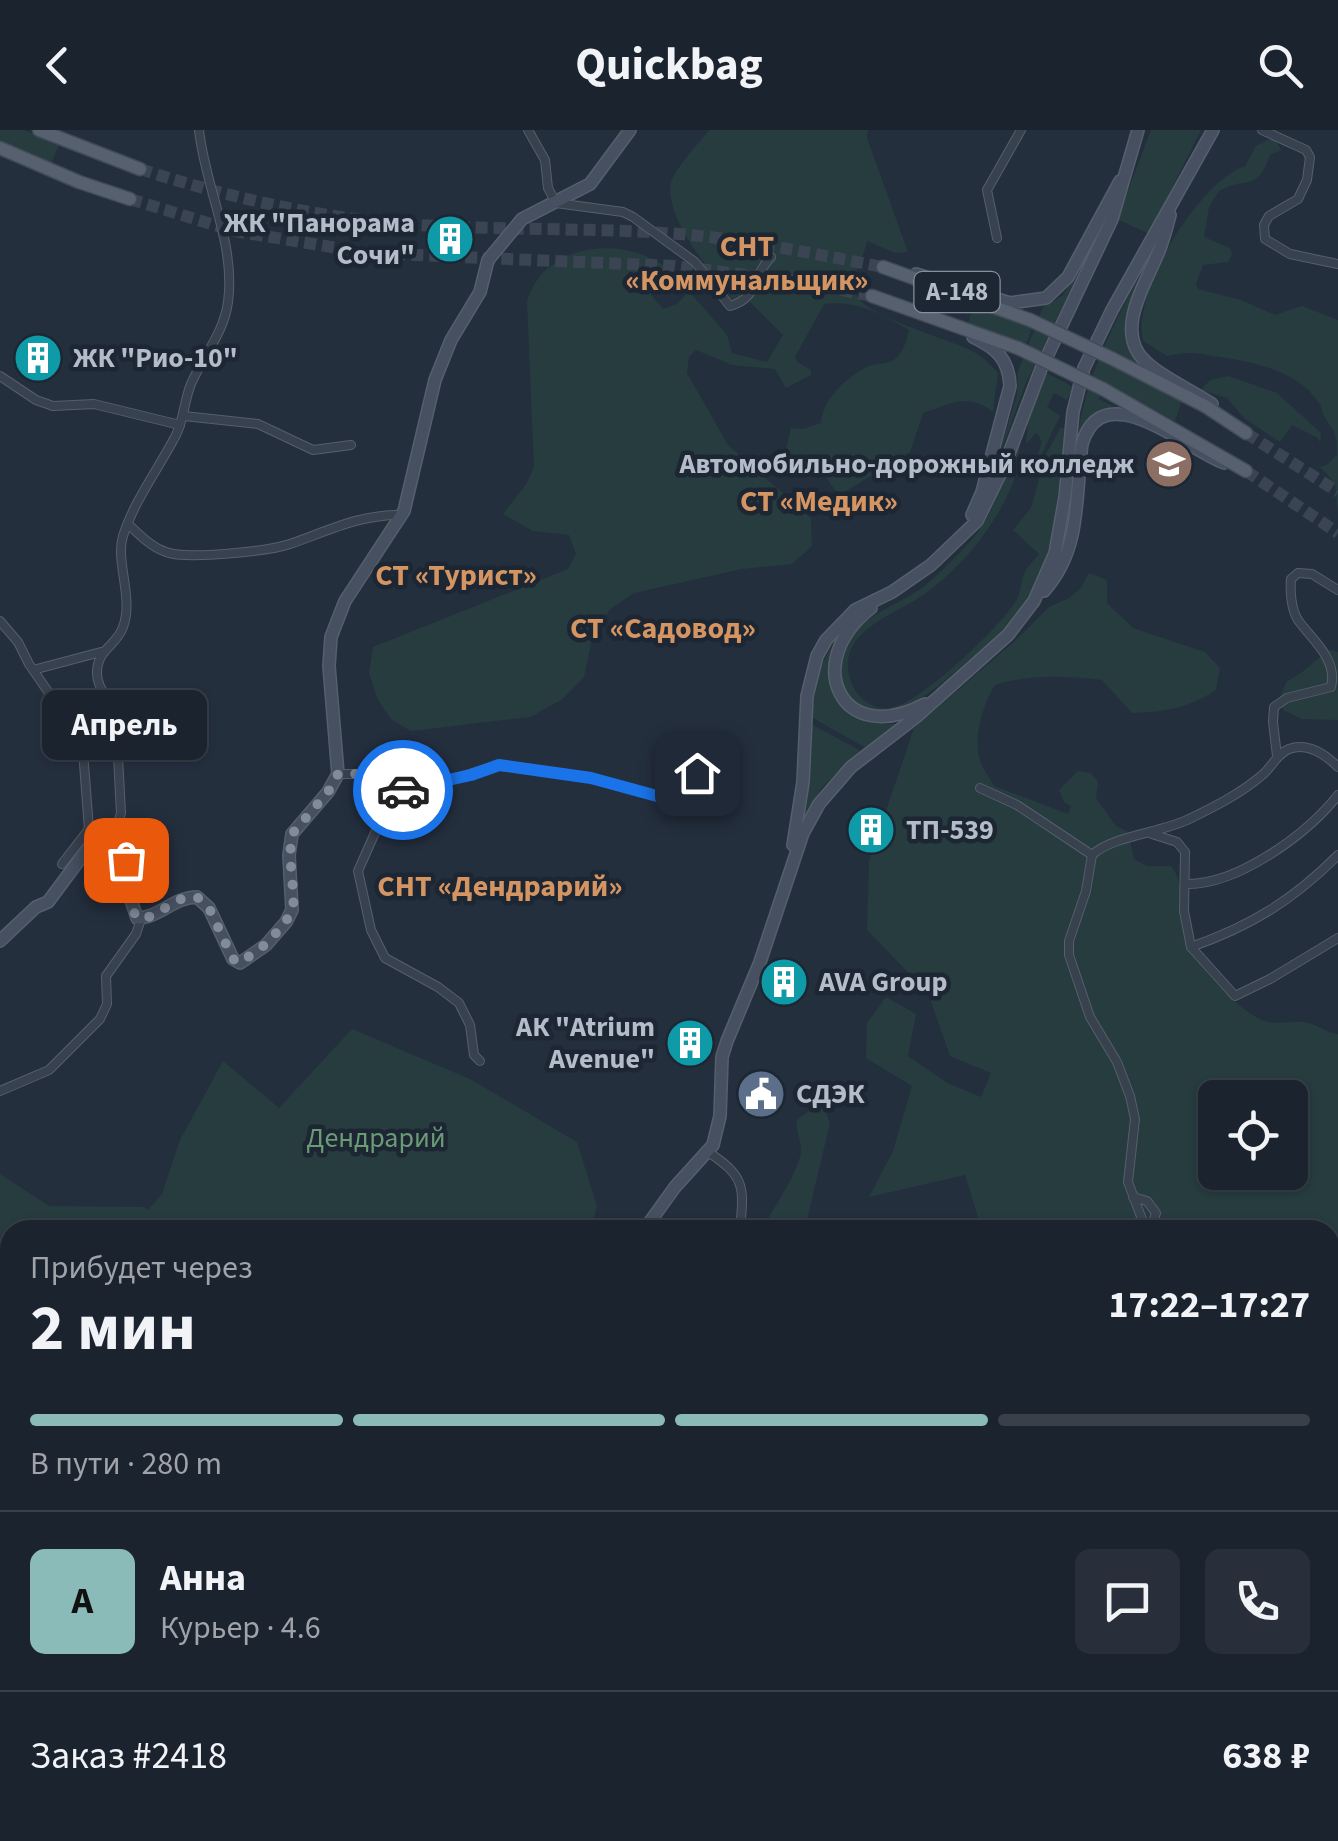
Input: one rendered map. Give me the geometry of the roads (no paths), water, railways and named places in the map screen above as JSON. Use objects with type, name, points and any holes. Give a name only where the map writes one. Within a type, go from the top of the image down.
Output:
[{"type":"main road","points":[[39,130],[140,169]]},
{"type":"main road","points":[[0,940],[54,896],[100,832],[118,827],[124,834],[133,912],[141,919],[181,899],[197,897],[209,908],[236,962],[248,960],[266,944],[292,910],[292,834],[328,792],[338,774],[328,666],[331,637],[345,600],[402,515],[435,380],[452,340],[480,292],[488,260],[522,219],[590,184],[630,130]]},
{"type":"main road","name":"А-148","points":[[942,694],[902,716],[878,718],[857,711],[839,690],[834,664],[846,632],[947,551],[977,521],[986,506],[1040,369],[1112,219],[1138,130]]},
{"type":"main road","name":"А-148","points":[[1034,601],[1048,573],[1059,532],[1073,412],[1084,368],[1209,134]]},
{"type":"main road","points":[[0,148],[79,182],[130,198]]},
{"type":"main road","name":"А-148","points":[[883,267],[942,280],[1010,304],[1046,298],[1068,277],[1128,168]]},
{"type":"main road","name":"А-148","points":[[1176,197],[1136,304],[1134,344],[1146,362],[1210,402],[1246,433]]},
{"type":"main road","name":"А-148","points":[[883,267],[1030,320],[1205,406],[1246,433]]},
{"type":"main road","name":"А-148","points":[[872,296],[992,346],[1008,369],[1010,386],[982,492],[970,520],[947,551]]},
{"type":"main road","name":"А-148","points":[[872,296],[1018,348],[1103,389],[1246,471]]},
{"type":"main road","name":"А-148","points":[[789,869],[803,833],[836,782],[1008,635],[1057,575],[1072,544],[1082,444],[1091,425],[1116,412],[1133,414],[1204,456],[1246,471]]},
{"type":"main road","name":"А-148","points":[[789,869],[802,782],[807,696],[817,656],[846,618],[892,592]]},
{"type":"main road","points":[[651,1220],[708,1152],[720,1116],[726,1041],[760,962],[789,869]]},
{"type":"street","points":[[33,670],[101,652],[120,634],[125,620],[126,584],[122,540],[182,420],[189,388],[221,326],[229,290],[226,254],[199,130]]},
{"type":"street","points":[[528,130],[545,160],[548,188],[556,203],[623,212],[633,217],[696,262],[730,306],[754,290],[759,271],[771,257]]},
{"type":"street","points":[[997,238],[987,190],[1021,130]]},
{"type":"street","points":[[1262,130],[1306,150],[1310,158],[1307,180],[1298,199],[1269,216],[1264,225],[1265,238],[1290,254],[1338,264]]},
{"type":"street","points":[[0,376],[36,400],[53,406],[94,404],[182,420],[258,424],[314,450],[351,445]]},
{"type":"street","points":[[128,525],[158,549],[182,556],[282,546],[336,524],[402,515]]},
{"type":"street","points":[[1278,756],[1272,722],[1274,706],[1287,698],[1331,688],[1337,676],[1334,662],[1297,617],[1291,579],[1298,573],[1312,574],[1338,590]]},
{"type":"street","points":[[0,621],[78,735],[88,830],[62,864]]},
{"type":"street","points":[[101,652],[98,684],[113,704],[116,718],[121,814],[118,827]]},
{"type":"street","points":[[1144,1220],[1128,1182],[1135,1119],[1130,1096],[1117,1062],[1090,1016],[1069,955],[1092,855],[1106,845],[1185,821],[1233,796],[1292,748],[1320,752],[1338,766]]},
{"type":"street","points":[[338,774],[371,774],[394,790],[499,765],[591,778],[669,796],[688,788],[698,769]]},
{"type":"street","points":[[980,788],[1006,798],[1092,855]]},
{"type":"street","points":[[394,790],[358,871],[371,930],[385,958],[459,1003],[470,1025],[474,1055],[480,1061]]},
{"type":"street","points":[[1186,884],[1224,876],[1283,847],[1309,828],[1338,795]]},
{"type":"street","points":[[1152,834],[1181,845],[1185,852],[1184,911],[1190,947],[1236,996],[1338,938]]},
{"type":"street","points":[[1190,947],[1262,916],[1299,893],[1338,855]]},
{"type":"street","points":[[0,1091],[48,1070],[100,1019],[107,1004],[106,976],[136,934],[141,919]]},
{"type":"street","points":[[708,1152],[740,1179],[744,1194],[741,1220]]},
{"type":"street","points":[[1134,1197],[1147,1201],[1156,1213],[1152,1220]]},
{"type":"tunnel","points":[[140,169],[250,200],[361,220],[680,234],[883,267]]},
{"type":"tunnel","points":[[130,199],[234,231],[368,253],[674,266],[796,281],[872,296]]},
{"type":"tunnel","points":[[1246,433],[1338,492]]},
{"type":"tunnel","points":[[1246,471],[1338,533]]},
{"type":"place","name":"ЖК \"Панорама Сочи\"","points":[[450,239]]},
{"type":"place","name":"ЖК \"Рио-10\"","points":[[38,358]]},
{"type":"place","name":"Автомобильно-дорожный колледж","points":[[1169,464]]},
{"type":"place","name":"ТП-539","points":[[871,830]]},
{"type":"place","name":"Апрель","points":[[126,860]]},
{"type":"place","name":"AVA Group","points":[[784,982]]},
{"type":"place","name":"АК \"Atrium Avenue\"","points":[[690,1043]]},
{"type":"place","name":"СДЭК","points":[[761,1094]]},
{"type":"district","name":"СНТ «Коммунальщик»","points":[[747,263]]},
{"type":"district","name":"СТ «Медик»","points":[[819,501]]},
{"type":"district","name":"СТ «Турист»","points":[[456,575]]},
{"type":"district","name":"СТ «Садовод»","points":[[663,628]]},
{"type":"district","name":"СНТ «Дендрарий»","points":[[500,886]]},
{"type":"park label","name":"Дендрарий","points":[[376,1138]]}]
